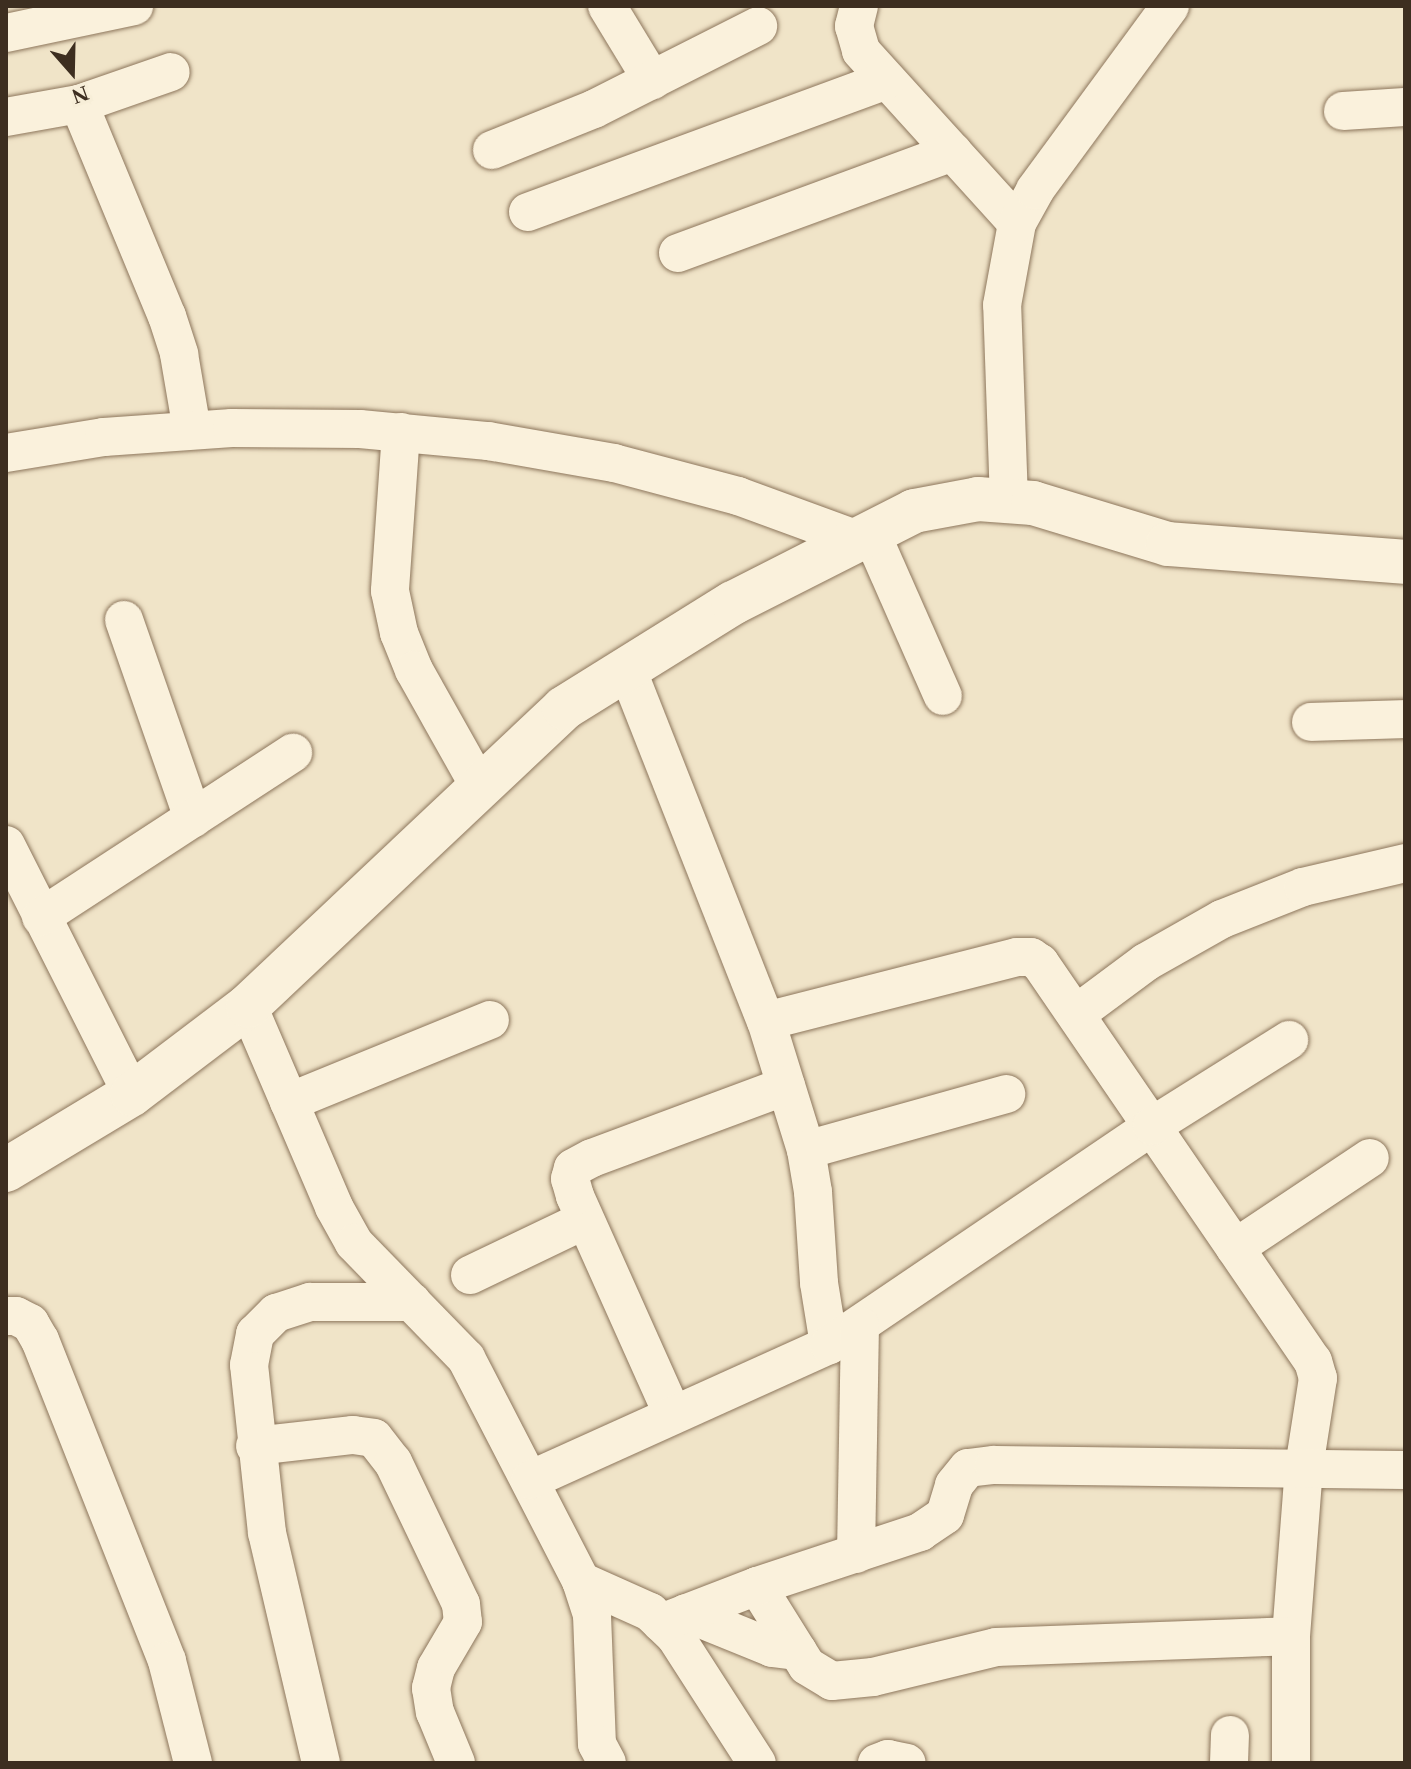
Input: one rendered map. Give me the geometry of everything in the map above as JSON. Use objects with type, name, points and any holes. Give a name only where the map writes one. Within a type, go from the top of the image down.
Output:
[{"type":"street","points":[[6,33],[134,6]]},
{"type":"street","points":[[607,6],[652,80]]},
{"type":"street","points":[[859,6],[854,26],[861,51],[1017,223]]},
{"type":"street","points":[[1009,501],[1002,305],[1017,223],[1035,190],[1170,6]]},
{"type":"street","points":[[492,150],[594,109],[758,26]]},
{"type":"street","points":[[6,117],[79,104],[171,72]]},
{"type":"street","points":[[528,212],[887,80]]},
{"type":"street","points":[[79,104],[167,316],[179,354],[192,430]]},
{"type":"street","points":[[1343,111],[1405,107]]},
{"type":"street","points":[[678,253],[953,152]]},
{"type":"street","points":[[6,453],[104,437],[192,430],[312,428],[401,432],[488,441],[614,463],[738,496],[864,537],[943,696]]},
{"type":"street","points":[[401,432],[390,591],[399,633],[414,670],[479,786]]},
{"type":"street","points":[[6,1170],[132,1094],[248,1006],[564,708],[733,603],[914,511],[978,499],[1033,503],[1168,544],[1405,562]]},
{"type":"street","points":[[124,620],[193,818]]},
{"type":"street","points":[[627,669],[766,1021],[806,1150],[813,1192],[819,1283],[844,1336],[856,1554]]},
{"type":"street","points":[[1311,722],[1405,719]]},
{"type":"street","points":[[26,908],[193,818],[293,753]]},
{"type":"street","points":[[6,845],[26,908],[132,1094]]},
{"type":"street","points":[[1076,1014],[1146,962],[1222,919],[1303,887],[1405,863]]},
{"type":"street","points":[[766,1021],[1031,957],[1040,963],[1313,1361],[1318,1378],[1304,1467],[1291,1636],[1291,1763]]},
{"type":"street","points":[[248,1006],[334,1207],[354,1243],[466,1358],[530,1480],[586,1598],[597,1744],[607,1763]]},
{"type":"street","points":[[289,1102],[490,1020]]},
{"type":"street","points":[[530,1480],[844,1336],[1152,1126],[1289,1040]]},
{"type":"street","points":[[672,1413],[585,1220],[570,1179],[573,1168],[592,1158],[786,1086]]},
{"type":"street","points":[[806,1150],[1006,1094]]},
{"type":"street","points":[[1235,1248],[1370,1158]]},
{"type":"street","points":[[470,1275],[585,1220]]},
{"type":"street","points":[[321,1763],[267,1533],[255,1446],[249,1365],[255,1334],[276,1313],[310,1302],[412,1302]]},
{"type":"street","points":[[6,1316],[16,1316],[30,1323],[40,1340],[167,1661],[193,1763]]},
{"type":"street","points":[[255,1446],[353,1435],[374,1438],[393,1462],[461,1604],[463,1622],[436,1668],[431,1688],[435,1712],[456,1763]]},
{"type":"street","points":[[665,1616],[920,1532],[945,1515],[954,1485],[968,1468],[994,1465],[1405,1470]]},
{"type":"street","points":[[757,1586],[807,1666],[832,1681],[873,1677],[996,1647],[1291,1636]]},
{"type":"street","points":[[586,1598],[665,1616],[772,1648],[798,1651]]},
{"type":"street","points":[[665,1616],[757,1763]]},
{"type":"street","points":[[877,1763],[888,1759],[907,1763]]}]
